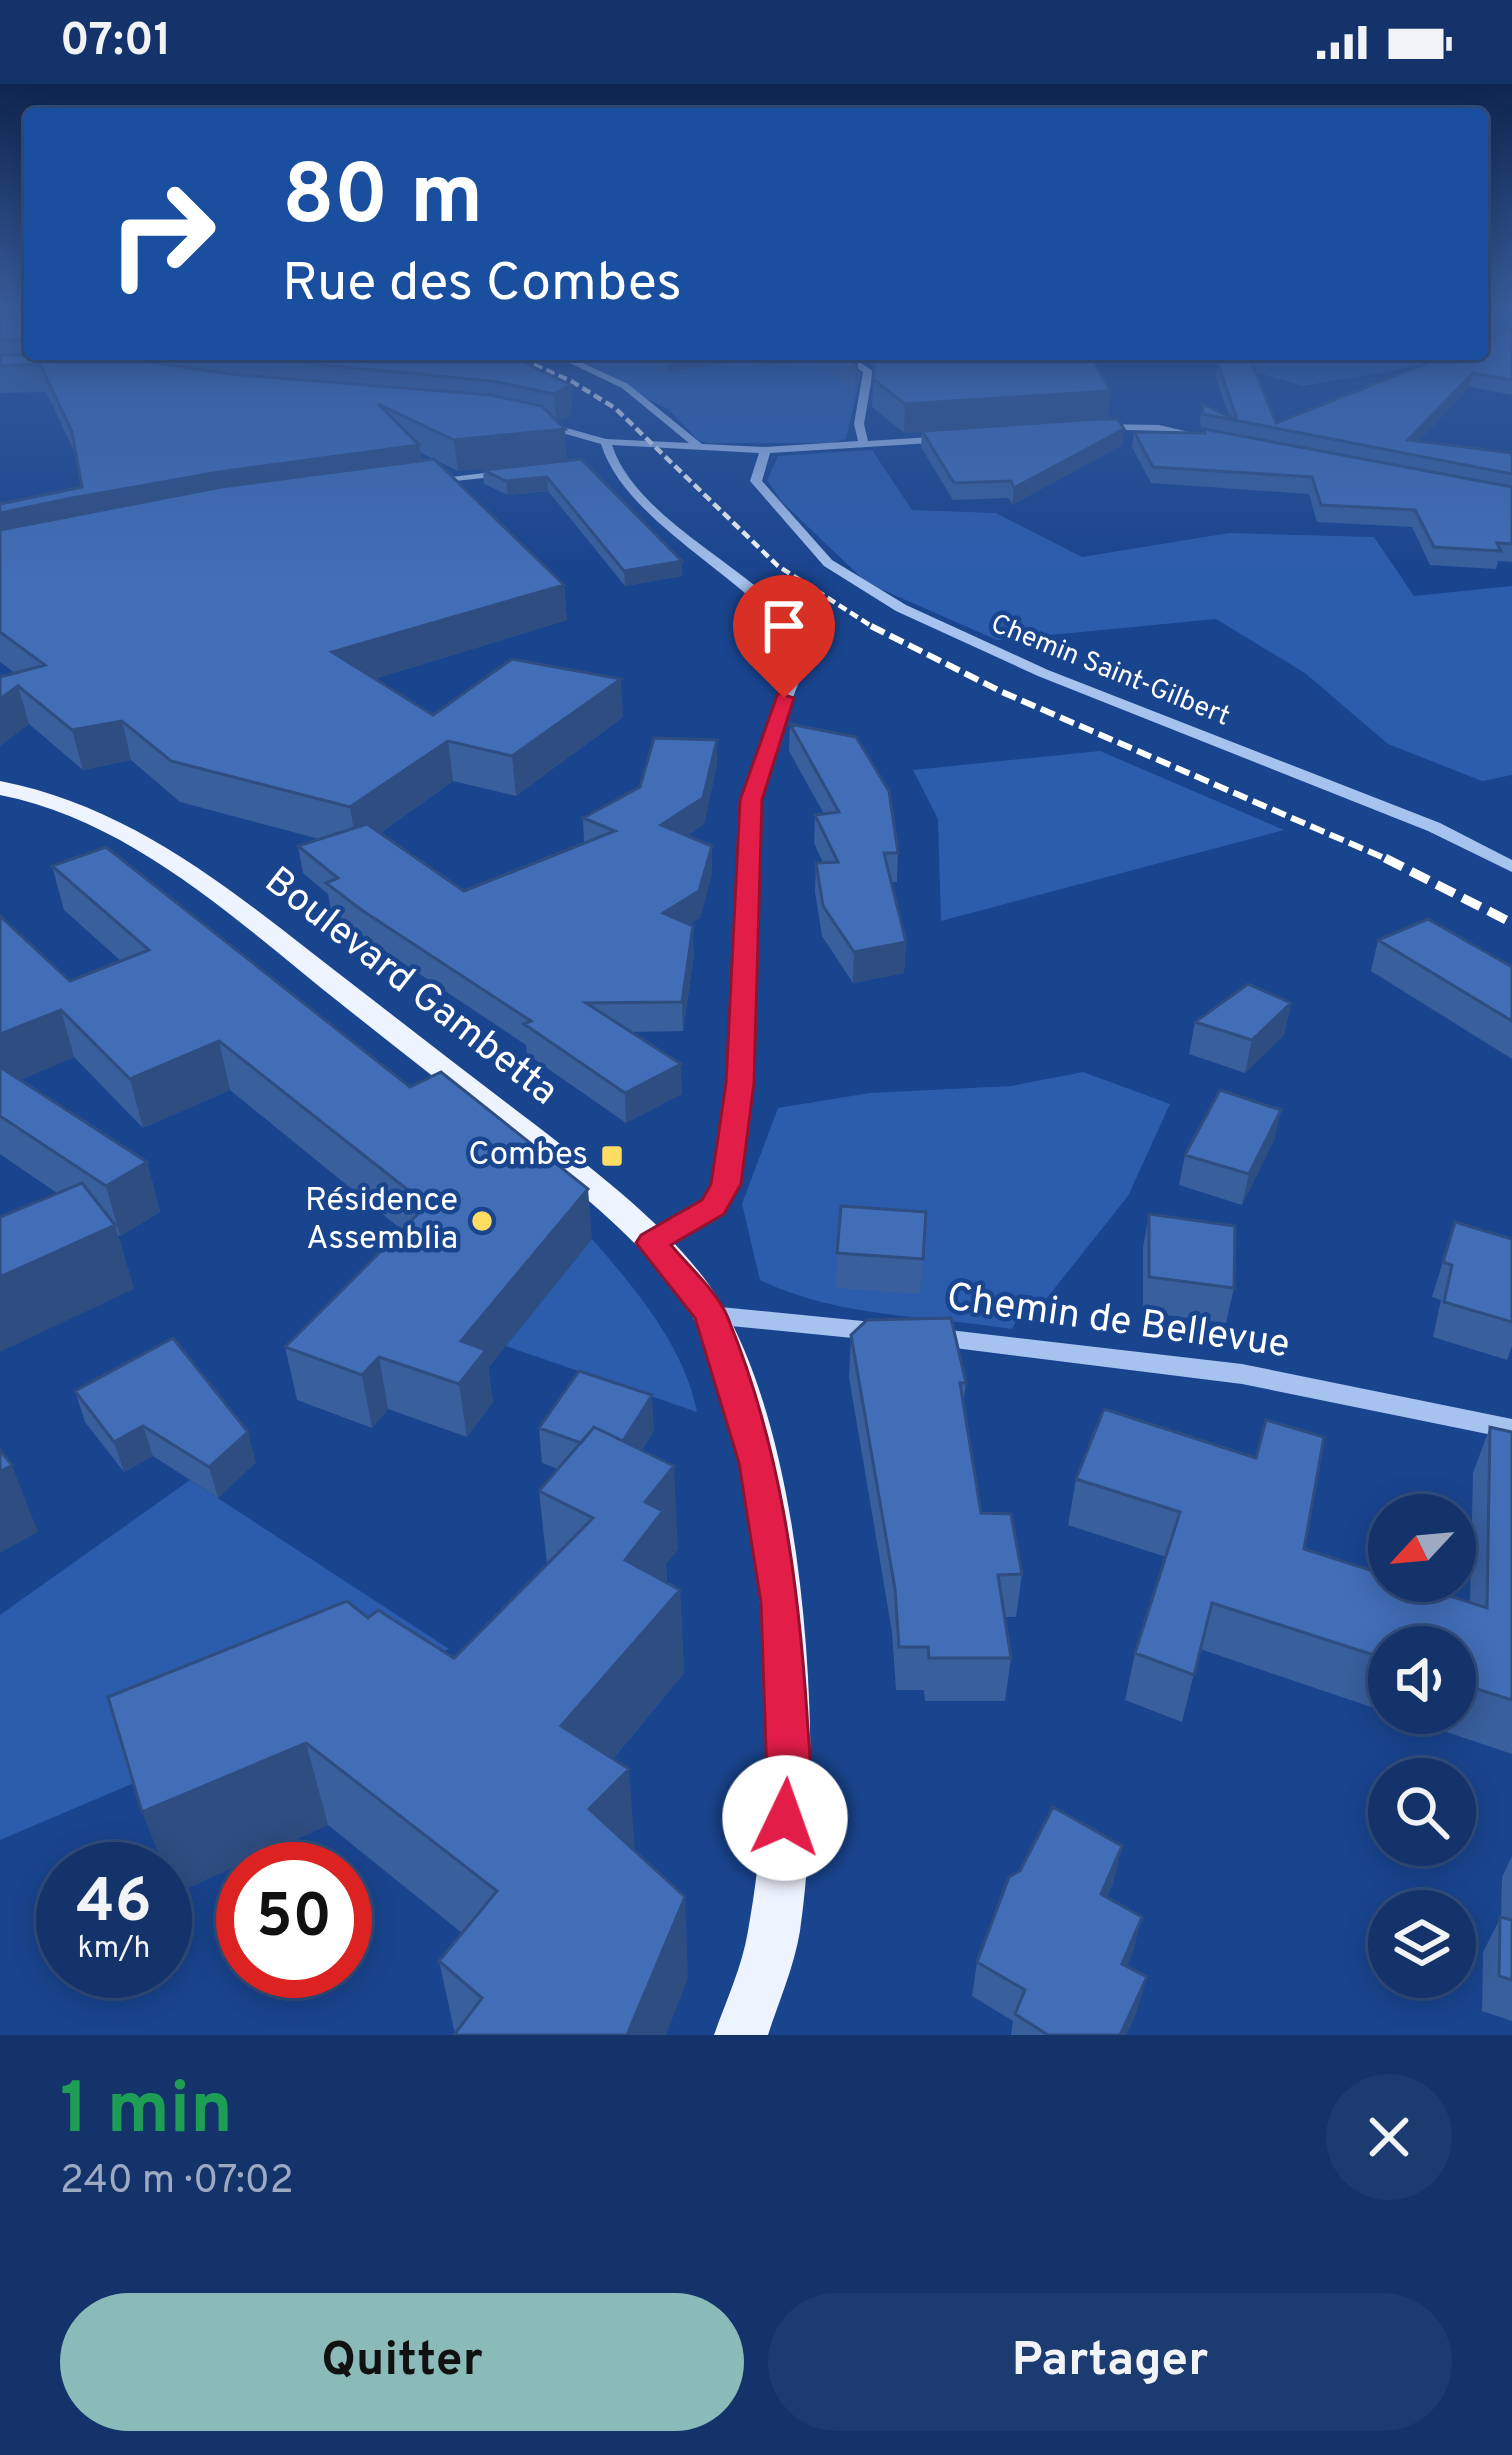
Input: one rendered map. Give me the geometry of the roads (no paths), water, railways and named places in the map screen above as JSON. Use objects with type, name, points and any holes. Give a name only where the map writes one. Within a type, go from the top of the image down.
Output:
[{"type":"main road","name":"Boulevard Gambetta","points":[[0,788],[80,809],[126,831],[193,874],[555,1153],[652,1243],[710,1315],[758,1463],[780,1603],[788,1757],[773,1934],[741,2035]]},
{"type":"street","points":[[641,397],[697,444]]},
{"type":"street","points":[[864,397],[860,424],[864,445]]},
{"type":"street","points":[[516,419],[605,442],[765,450],[952,439]]},
{"type":"street","points":[[1078,428],[1159,428],[1233,444]]},
{"type":"street","points":[[605,442],[612,462],[664,521],[750,587],[805,649],[767,744],[751,800],[740,1083],[726,1184],[713,1207],[652,1243]]},
{"type":"street","name":"Chemin Saint-Gilbert","points":[[765,450],[755,481],[764,495],[828,562],[860,586],[1043,673],[1434,827],[1512,867]]},
{"type":"street","points":[[589,464],[612,462]]},
{"type":"street","points":[[409,483],[519,472]]},
{"type":"street","name":"Chemin de Bellevue","points":[[710,1315],[1242,1374],[1512,1429]]},
{"type":"railway","points":[[597,397],[615,408],[778,566],[873,627]]},
{"type":"railway","points":[[873,627],[1002,692],[1390,861]]},
{"type":"railway","points":[[873,627],[876,629]]},
{"type":"railway","points":[[1385,858],[1390,861]]},
{"type":"railway","points":[[1390,861],[1512,923]]},
{"type":"place","name":"Combes","points":[[612,1156]]},
{"type":"place","name":"Résidence Assemblia","points":[[482,1221]]}]
